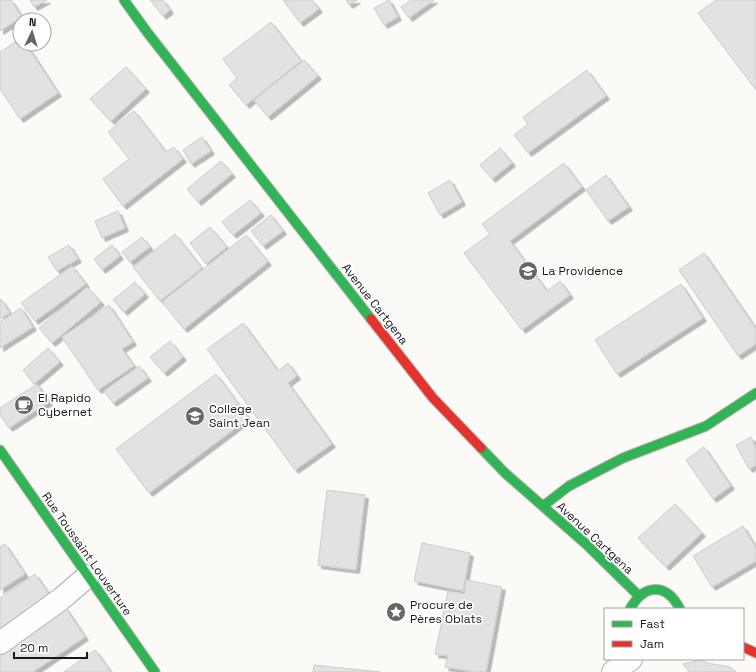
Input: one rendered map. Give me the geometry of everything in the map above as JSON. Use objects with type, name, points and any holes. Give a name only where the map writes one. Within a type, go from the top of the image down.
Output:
[{"type":"street","name":"Avenue Cartgena","points":[[124,0],[147,32],[433,398],[505,473],[608,565],[638,596]]},
{"type":"street","points":[[543,506],[569,486],[623,458],[706,426],[756,393]]},
{"type":"street","name":"Rue Toussaint Louverture","points":[[0,450],[155,672]]},
{"type":"street","points":[[0,643],[61,599],[88,576]]},
{"type":"street","points":[[631,608],[638,596],[646,591],[654,589],[670,594],[680,608]]},
{"type":"street","points":[[744,647],[756,653]]},
{"type":"street","points":[[613,672],[630,660]]},
{"type":"building","points":[[0,0],[11,0],[19,12],[12,12],[12,23],[0,31]]},
{"type":"building","points":[[30,0],[47,0],[34,7]]},
{"type":"building","points":[[150,0],[163,0],[170,10],[163,16]]},
{"type":"building","points":[[283,0],[312,0],[319,9],[300,23]]},
{"type":"building","points":[[346,0],[357,0],[349,5]]},
{"type":"building","points":[[389,0],[398,17],[384,25],[374,8]]},
{"type":"building","points":[[411,0],[434,0],[409,18],[401,7]]},
{"type":"building","points":[[716,0],[756,0],[756,90],[698,13]]},
{"type":"building","points":[[271,22],[301,61],[246,105],[229,85],[237,78],[223,59]]},
{"type":"building","points":[[12,44],[12,52],[31,52],[58,93],[20,119],[0,89],[0,52]]},
{"type":"building","points":[[304,60],[318,76],[268,117],[254,100]]},
{"type":"building","points":[[126,67],[146,89],[111,121],[90,99]]},
{"type":"building","points":[[587,70],[606,96],[528,153],[514,135],[528,124],[523,117]]},
{"type":"building","points":[[134,111],[166,152],[174,147],[183,159],[123,206],[103,179],[129,159],[108,132]]},
{"type":"building","points":[[202,137],[211,151],[191,164],[183,150]]},
{"type":"building","points":[[500,148],[512,163],[492,179],[480,165]]},
{"type":"building","points":[[221,161],[232,174],[198,202],[187,189]]},
{"type":"building","points":[[564,163],[582,187],[510,241],[547,291],[560,281],[570,295],[522,330],[464,253],[490,234],[482,224]]},
{"type":"building","points":[[606,175],[629,207],[608,221],[586,190]]},
{"type":"building","points":[[450,180],[462,202],[440,215],[428,193]]},
{"type":"building","points":[[250,200],[261,213],[233,235],[222,222]]},
{"type":"building","points":[[118,211],[125,228],[102,238],[95,221]]},
{"type":"building","points":[[271,215],[283,231],[263,246],[251,231]]},
{"type":"building","points":[[210,227],[227,247],[206,264],[190,243]]},
{"type":"building","points":[[175,234],[202,268],[160,301],[133,267]]},
{"type":"building","points":[[246,235],[268,262],[184,329],[162,302]]},
{"type":"building","points":[[142,237],[150,247],[130,262],[122,252]]},
{"type":"building","points":[[69,245],[78,259],[57,271],[48,257]]},
{"type":"building","points":[[112,245],[120,256],[102,270],[94,259]]},
{"type":"building","points":[[704,253],[756,329],[756,344],[738,356],[679,270]]},
{"type":"building","points":[[72,266],[86,284],[35,321],[21,303]]},
{"type":"building","points":[[135,282],[145,294],[124,312],[113,300]]},
{"type":"building","points":[[681,284],[703,318],[617,374],[595,340]]},
{"type":"building","points":[[87,287],[101,302],[52,343],[39,328]]},
{"type":"building","points":[[1,299],[10,313],[0,319],[0,300]]},
{"type":"building","points":[[109,305],[133,342],[122,349],[134,366],[98,390],[62,337]]},
{"type":"building","points":[[21,308],[33,327],[0,348],[0,322]]},
{"type":"building","points":[[243,323],[278,371],[288,363],[297,376],[288,383],[332,444],[295,470],[207,349]]},
{"type":"building","points":[[170,341],[183,357],[164,373],[150,357]]},
{"type":"building","points":[[48,348],[60,362],[34,384],[23,370]]},
{"type":"building","points":[[139,366],[148,378],[113,403],[104,391]]},
{"type":"building","points":[[216,374],[249,418],[149,493],[116,449]]},
{"type":"building","points":[[37,384],[49,402],[9,428],[0,415],[0,408]]},
{"type":"building","points":[[751,437],[756,448],[756,465],[749,469],[736,445]]},
{"type":"building","points":[[704,447],[731,486],[713,499],[686,460]]},
{"type":"building","points":[[327,490],[365,495],[356,570],[318,565]]},
{"type":"building","points":[[675,504],[702,533],[666,567],[638,538]]},
{"type":"building","points":[[743,526],[756,548],[756,561],[712,587],[693,556]]},
{"type":"building","points":[[422,543],[470,553],[463,591],[414,581]]},
{"type":"building","points":[[5,544],[25,574],[0,590],[0,547]]},
{"type":"building","points":[[35,574],[53,599],[0,636],[0,598]]},
{"type":"building","points":[[466,580],[502,587],[486,672],[474,672],[445,667],[448,656],[435,654],[448,591],[464,594]]},
{"type":"building","points":[[65,607],[85,637],[33,672],[0,672],[0,651]]},
{"type":"building","points":[[95,650],[111,672],[64,672]]},
{"type":"building","points":[[701,660],[707,663],[730,667],[736,672],[689,672],[683,664]]},
{"type":"building","points":[[314,665],[380,672],[313,672]]},
{"type":"traffic: fast","points":[[124,0],[147,32],[371,319]]},
{"type":"traffic: fast","points":[[543,506],[569,486],[623,458],[706,426],[756,393]]},
{"type":"traffic: fast","points":[[481,448],[505,473],[586,544],[638,595]]},
{"type":"traffic: fast","points":[[0,450],[155,672]]},
{"type":"traffic: fast","points":[[631,608],[642,595],[648,591],[655,590],[668,594],[679,608]]},
{"type":"traffic: jam","points":[[371,319],[433,398],[481,448]]},
{"type":"traffic: jam","points":[[744,647],[756,653]]},
{"type":"place","name":"La Providence","points":[[528,271]]},
{"type":"place","name":"El Rapido Cybernet","points":[[24,405]]},
{"type":"place","name":"College Saint Jean","points":[[195,416]]},
{"type":"place","name":"Procure de Pères Oblats","points":[[396,612]]}]
